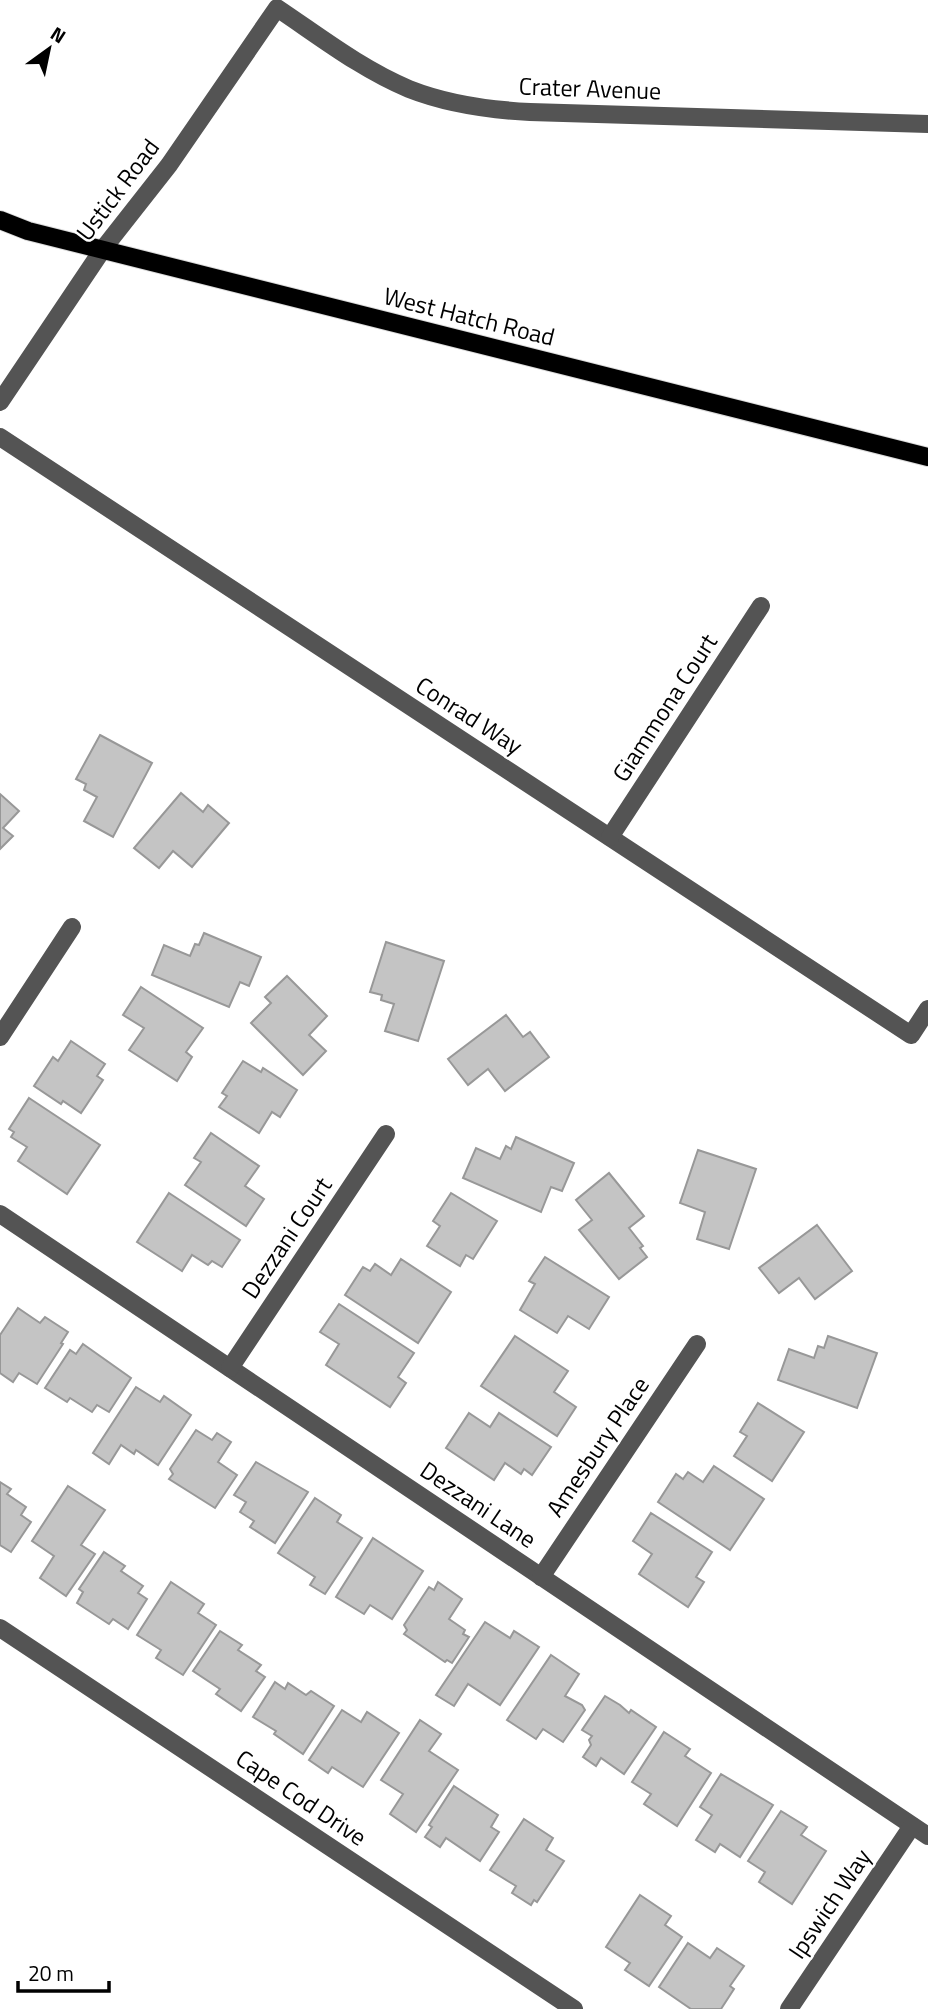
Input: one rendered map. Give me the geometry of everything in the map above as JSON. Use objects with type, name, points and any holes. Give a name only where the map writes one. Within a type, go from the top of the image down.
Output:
[{"type":"main road","name":"West Hatch Road","points":[[0,220],[28,231],[928,457]]},
{"type":"street","name":"Crater Avenue","points":[[277,8],[358,62],[410,89],[460,103],[520,111],[928,124]]},
{"type":"street","name":"Ustick Road","points":[[0,402],[103,249],[169,165],[277,8]]},
{"type":"street","name":"Conrad Way","points":[[0,437],[911,1035],[928,1009]]},
{"type":"street","name":"Giammona Court","points":[[610,837],[761,606]]},
{"type":"street","points":[[0,1037],[72,927]]},
{"type":"street","name":"Dezzani Court","points":[[230,1368],[386,1134]]},
{"type":"street","name":"Dezzani Lane","points":[[0,1214],[928,1836]]},
{"type":"street","name":"Amesbury Place","points":[[541,1577],[697,1344]]},
{"type":"street","name":"Cape Cod Drive","points":[[0,1628],[574,2009]]},
{"type":"street","name":"Ipswich Way","points":[[789,2009],[912,1826]]},
{"type":"building","points":[[100,735],[152,763],[113,837],[84,821],[97,797],[84,790],[86,784],[76,779]]},
{"type":"building","points":[[181,793],[203,812],[208,805],[229,823],[192,867],[173,851],[159,868],[134,848]]},
{"type":"building","points":[[0,794],[19,811],[3,828],[13,836],[0,849]]},
{"type":"building","points":[[204,933],[261,957],[249,986],[240,982],[229,1007],[152,975],[164,945],[190,956]]},
{"type":"building","points":[[386,942],[444,961],[418,1041],[385,1031],[394,1004],[381,1000],[382,995],[370,992]]},
{"type":"building","points":[[287,976],[327,1016],[309,1035],[326,1051],[303,1075],[251,1023],[271,1003],[265,997]]},
{"type":"building","points":[[141,987],[203,1028],[186,1052],[192,1057],[177,1081],[129,1050],[144,1028],[123,1015]]},
{"type":"building","points":[[506,1015],[523,1037],[530,1032],[549,1057],[505,1091],[488,1069],[468,1085],[448,1059]]},
{"type":"building","points":[[71,1041],[105,1064],[97,1076],[103,1080],[81,1113],[63,1101],[61,1104],[34,1086],[53,1057],[58,1061]]},
{"type":"building","points":[[243,1061],[261,1072],[263,1068],[297,1090],[280,1117],[272,1112],[259,1133],[219,1107],[227,1096],[222,1093]]},
{"type":"building","points":[[29,1098],[100,1145],[67,1194],[18,1161],[27,1147],[11,1137],[14,1132],[9,1129]]},
{"type":"building","points":[[211,1133],[259,1166],[245,1186],[264,1199],[246,1226],[185,1185],[201,1162],[194,1158]]},
{"type":"building","points":[[516,1137],[574,1163],[562,1191],[551,1187],[541,1212],[463,1178],[476,1148],[500,1159],[506,1146],[511,1149]]},
{"type":"building","points":[[698,1150],[756,1169],[729,1249],[697,1239],[705,1212],[680,1203]]},
{"type":"building","points":[[609,1173],[644,1216],[629,1228],[643,1246],[640,1248],[647,1257],[619,1279],[579,1230],[592,1220],[576,1200]]},
{"type":"building","points":[[169,1193],[240,1240],[222,1267],[212,1261],[208,1265],[192,1255],[182,1271],[137,1242]]},
{"type":"building","points":[[451,1193],[497,1221],[473,1259],[466,1255],[460,1266],[427,1246],[440,1226],[433,1221]]},
{"type":"building","points":[[817,1225],[852,1271],[815,1299],[799,1278],[779,1293],[759,1268]]},
{"type":"building","points":[[545,1257],[609,1297],[589,1329],[568,1316],[557,1333],[520,1310],[535,1284],[529,1281]]},
{"type":"building","points":[[401,1259],[451,1292],[418,1343],[345,1295],[363,1267],[370,1271],[375,1264],[391,1275]]},
{"type":"building","points":[[339,1304],[414,1353],[398,1377],[406,1383],[390,1407],[326,1365],[339,1344],[320,1332]]},
{"type":"building","points":[[18,1308],[40,1323],[45,1317],[68,1332],[37,1384],[19,1373],[13,1382],[0,1373],[0,1335]]},
{"type":"building","points":[[515,1336],[568,1371],[554,1392],[576,1407],[557,1436],[481,1386]]},
{"type":"building","points":[[828,1336],[877,1353],[857,1408],[778,1380],[789,1349],[814,1358],[818,1346],[824,1348]]},
{"type":"building","points":[[83,1344],[131,1378],[109,1412],[97,1405],[92,1412],[70,1398],[67,1402],[45,1388],[70,1350],[76,1354]]},
{"type":"building","points":[[136,1387],[160,1402],[164,1396],[191,1415],[158,1465],[136,1450],[134,1454],[121,1445],[109,1464],[93,1453]]},
{"type":"building","points":[[758,1403],[804,1432],[772,1481],[734,1456],[747,1436],[740,1432]]},
{"type":"building","points":[[469,1413],[490,1427],[499,1413],[551,1447],[532,1475],[524,1469],[521,1474],[505,1463],[494,1480],[446,1448]]},
{"type":"building","points":[[196,1430],[212,1440],[217,1433],[231,1442],[218,1462],[237,1475],[215,1508],[169,1479],[173,1474],[170,1469]]},
{"type":"building","points":[[256,1462],[308,1492],[275,1543],[250,1527],[254,1521],[240,1512],[246,1502],[234,1495]]},
{"type":"building","points":[[714,1466],[764,1499],[730,1550],[658,1502],[676,1474],[683,1479],[688,1472],[703,1482]]},
{"type":"building","points":[[0,1482],[11,1489],[7,1494],[26,1507],[21,1515],[31,1522],[11,1552],[0,1545]]},
{"type":"building","points":[[68,1486],[105,1510],[81,1545],[95,1554],[66,1596],[40,1578],[54,1556],[32,1541]]},
{"type":"building","points":[[315,1498],[341,1515],[337,1522],[362,1538],[325,1594],[310,1585],[315,1577],[278,1553]]},
{"type":"building","points":[[651,1513],[712,1552],[696,1577],[704,1582],[688,1607],[639,1574],[652,1554],[633,1541]]},
{"type":"building","points":[[373,1538],[423,1571],[392,1619],[370,1605],[364,1614],[336,1597]]},
{"type":"building","points":[[104,1552],[125,1566],[121,1571],[143,1586],[138,1593],[147,1599],[128,1629],[113,1619],[109,1624],[77,1603],[83,1592],[79,1589]]},
{"type":"building","points":[[171,1582],[204,1604],[198,1613],[216,1625],[183,1675],[156,1658],[161,1650],[137,1635]]},
{"type":"building","points":[[438,1582],[462,1599],[449,1619],[465,1630],[463,1634],[469,1637],[452,1663],[447,1660],[445,1662],[404,1634],[407,1630],[404,1625],[429,1587],[434,1590]]},
{"type":"building","points":[[485,1622],[510,1638],[514,1631],[539,1647],[500,1705],[468,1684],[454,1706],[436,1695]]},
{"type":"building","points":[[220,1631],[242,1645],[238,1650],[261,1665],[256,1671],[265,1677],[241,1711],[216,1694],[220,1689],[193,1671]]},
{"type":"building","points":[[551,1655],[579,1674],[565,1696],[582,1705],[585,1710],[563,1742],[543,1729],[536,1739],[507,1720]]},
{"type":"building","points":[[275,1682],[285,1689],[288,1683],[306,1695],[311,1691],[334,1706],[303,1754],[274,1734],[276,1731],[253,1717]]},
{"type":"building","points":[[605,1696],[656,1727],[624,1774],[601,1758],[596,1766],[583,1757],[591,1745],[589,1740],[592,1736],[582,1730]]},
{"type":"building","points":[[342,1710],[361,1722],[367,1712],[399,1733],[363,1787],[332,1767],[328,1773],[309,1760]]},
{"type":"building","points":[[420,1720],[441,1734],[429,1751],[458,1770],[416,1832],[390,1814],[403,1794],[381,1780]]},
{"type":"building","points":[[664,1732],[690,1749],[685,1756],[711,1773],[677,1826],[644,1804],[651,1794],[632,1782]]},
{"type":"building","points":[[721,1774],[773,1805],[740,1857],[720,1844],[715,1852],[696,1840],[712,1815],[700,1807]]},
{"type":"building","points":[[454,1786],[498,1815],[491,1827],[499,1832],[480,1861],[446,1838],[440,1847],[425,1837],[432,1827],[429,1825]]},
{"type":"building","points":[[781,1811],[807,1827],[801,1835],[826,1851],[792,1904],[759,1882],[765,1872],[748,1861]]},
{"type":"building","points":[[524,1819],[553,1838],[546,1850],[564,1861],[537,1902],[534,1900],[531,1905],[512,1893],[516,1886],[490,1870]]},
{"type":"building","points":[[640,1895],[671,1916],[665,1925],[682,1937],[649,1986],[625,1970],[630,1963],[606,1947]]},
{"type":"building","points":[[688,1943],[710,1958],[717,1948],[744,1966],[730,1986],[734,1989],[721,2009],[691,2009],[659,1987]]}]
